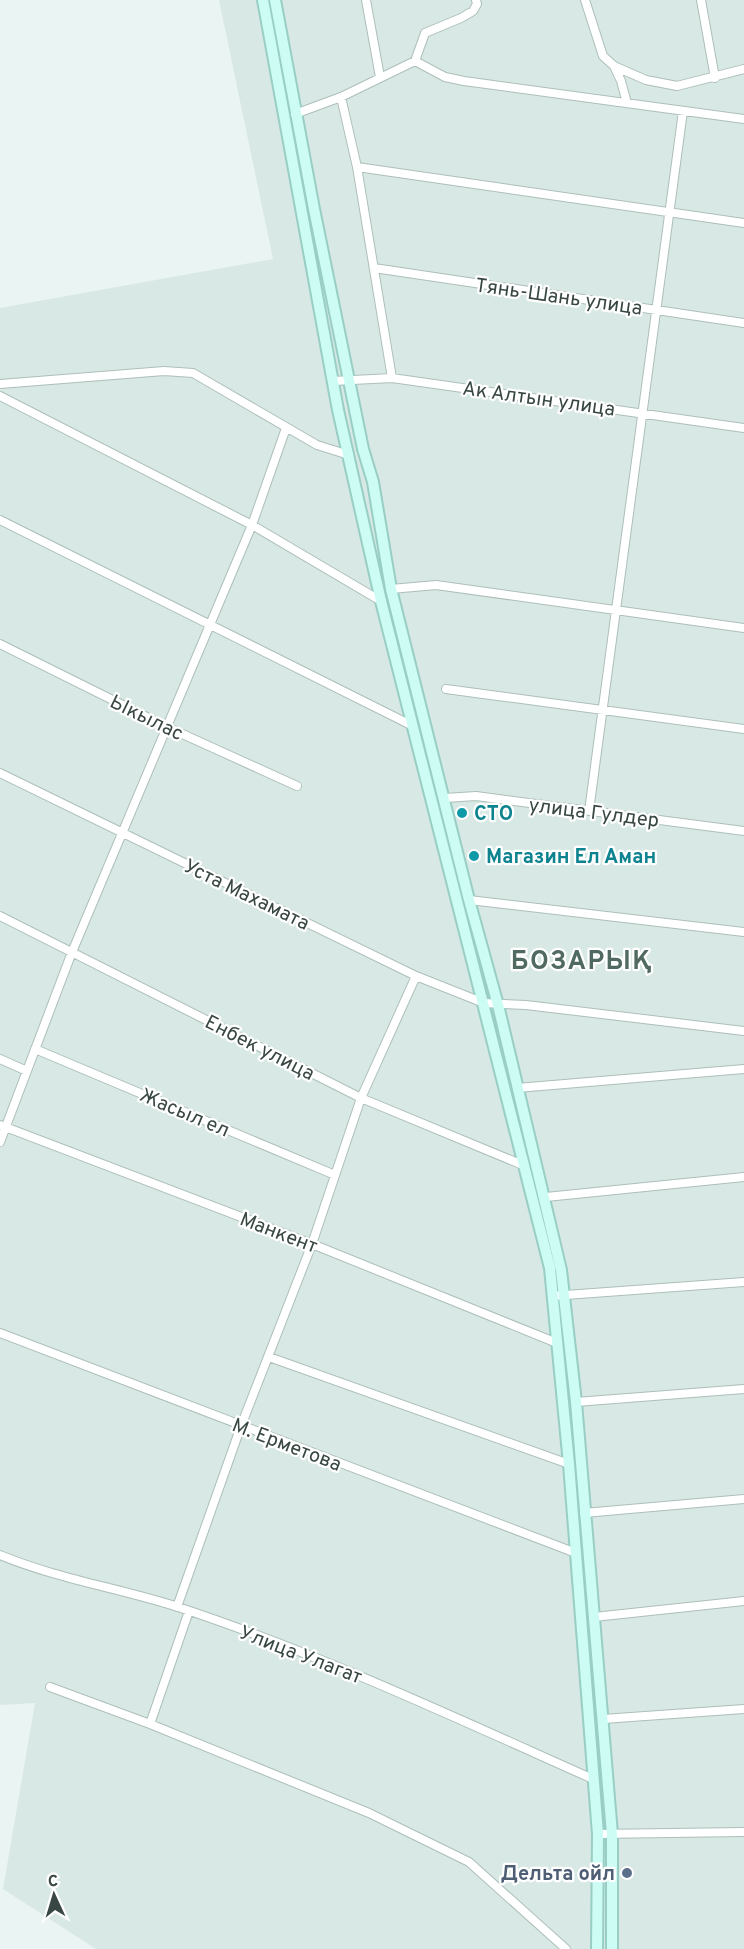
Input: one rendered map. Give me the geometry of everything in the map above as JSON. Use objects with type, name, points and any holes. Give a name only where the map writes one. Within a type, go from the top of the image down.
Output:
[{"type":"main road","points":[[262,0],[333,381],[381,601],[550,1268],[569,1464],[598,1834],[597,1949]]},
{"type":"main road","points":[[275,0],[295,114],[363,449],[373,482],[391,589],[546,1197],[565,1295],[612,1834],[612,1949]]},
{"type":"main road","points":[[578,1578],[590,1576]]},
{"type":"street","points":[[366,0],[381,77]]},
{"type":"street","points":[[295,114],[341,97],[415,61],[425,33],[473,11],[476,0]]},
{"type":"street","points":[[585,0],[603,56],[614,66],[646,80],[677,86],[744,69]]},
{"type":"street","points":[[701,0],[715,78]]},
{"type":"street","points":[[415,61],[445,77],[744,119]]},
{"type":"street","points":[[614,66],[627,103]]},
{"type":"street","points":[[341,97],[357,167],[392,378]]},
{"type":"street","points":[[589,811],[683,111]]},
{"type":"street","points":[[357,167],[744,223]]},
{"type":"street","name":"Тянь-Шань улица","points":[[374,268],[744,323]]},
{"type":"street","points":[[0,384],[164,371],[193,373],[317,445],[349,455]]},
{"type":"street","name":"Ак Алтын улица","points":[[333,381],[351,382],[392,378],[744,428]]},
{"type":"street","points":[[0,396],[252,525],[381,601]]},
{"type":"street","points":[[0,1142],[3,1126],[27,1071],[72,952],[252,525],[286,428]]},
{"type":"street","points":[[0,520],[413,726]]},
{"type":"street","points":[[391,589],[436,585],[744,628]]},
{"type":"street","name":"Ыкылас","points":[[0,644],[167,727],[297,786]]},
{"type":"street","points":[[447,689],[744,729]]},
{"type":"street","name":"Уста Махамата","points":[[0,773],[416,976],[484,1004],[526,1005],[744,1031]]},
{"type":"street","name":"улица Гулдер","points":[[445,798],[476,796],[744,831]]},
{"type":"street","points":[[469,900],[744,932]]},
{"type":"street","name":"Енбек улица","points":[[0,916],[361,1098],[525,1166]]},
{"type":"street","points":[[177,1607],[241,1426],[312,1244],[361,1098],[416,976]]},
{"type":"street","name":"Жасыл ел","points":[[35,1049],[335,1175]]},
{"type":"street","points":[[0,1059],[27,1071]]},
{"type":"street","points":[[517,1088],[744,1069]]},
{"type":"street","name":"Манкент","points":[[3,1126],[312,1244],[557,1343]]},
{"type":"street","points":[[546,1197],[744,1178]]},
{"type":"street","points":[[552,1296],[744,1282]]},
{"type":"street","name":"М. Ерметова","points":[[0,1333],[576,1553]]},
{"type":"street","points":[[269,1357],[569,1464]]},
{"type":"street","points":[[576,1402],[744,1389]]},
{"type":"street","points":[[584,1513],[744,1499]]},
{"type":"street","name":"Улица Улагат","points":[[0,1555],[36,1570],[177,1607],[348,1670],[592,1779]]},
{"type":"street","points":[[594,1617],[744,1601]]},
{"type":"street","points":[[150,1724],[189,1611]]},
{"type":"street","points":[[50,1686],[369,1813],[469,1862],[566,1949]]},
{"type":"street","points":[[603,1719],[744,1709]]},
{"type":"street","points":[[598,1834],[744,1832]]},
{"type":"shaded area","name":"БОЗАРЫҚ","points":[[219,0],[744,0],[744,1949],[96,1949],[3,1889],[35,1703],[0,1705],[0,308],[273,259]]},
{"type":"place","name":"СТО","points":[[462,813]]},
{"type":"place","name":"Магазин Ел Аман","points":[[474,856]]},
{"type":"place","name":"Дельта ойл","points":[[627,1873]]},
{"type":"district","name":"БОЗАРЫҚ","points":[[582,960]]}]
